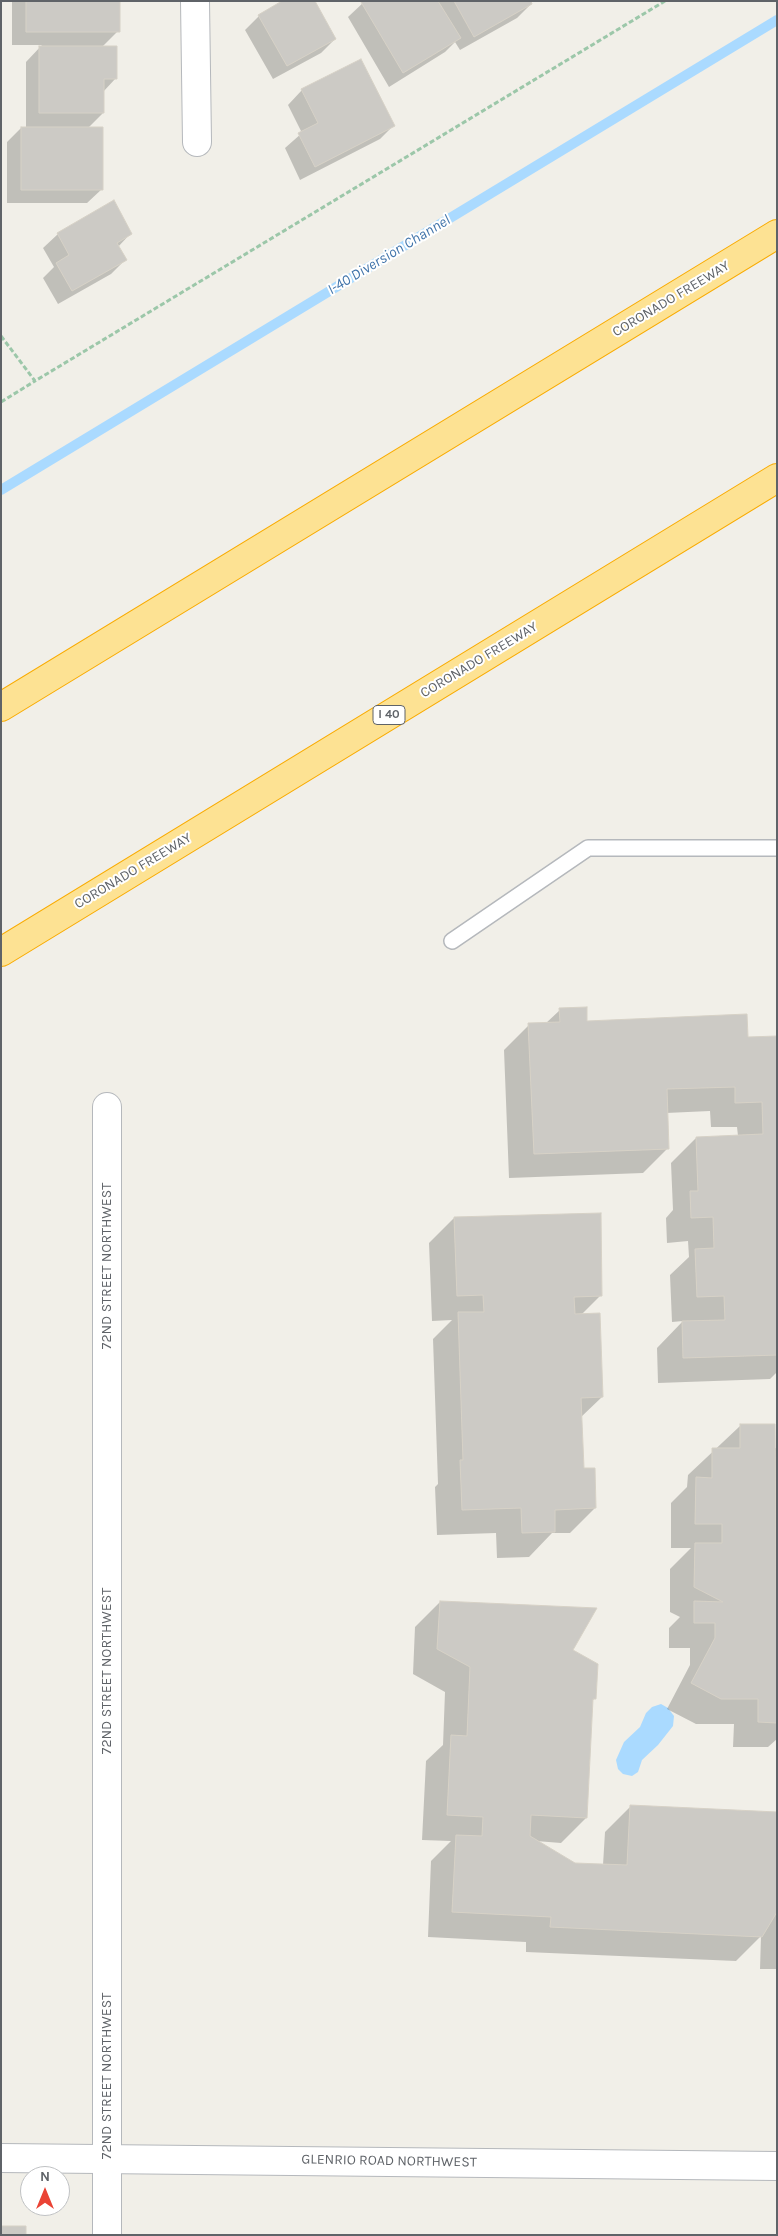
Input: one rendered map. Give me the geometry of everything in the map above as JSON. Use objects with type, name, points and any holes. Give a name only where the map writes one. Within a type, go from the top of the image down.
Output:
[{"type":"highway","name":"CORONADO FREEWAY","points":[[1,707],[777,234]]},
{"type":"highway","name":"CORONADO FREEWAY","points":[[1,952],[777,478]]},
{"type":"street","points":[[195,1],[197,142]]},
{"type":"street","name":"72ND STREET NORTHWEST","points":[[107,1107],[107,2235]]},
{"type":"street","name":"GLENRIO ROAD NORTHWEST","points":[[1,2158],[777,2166]]},
{"type":"lane","points":[[452,941],[588,848],[777,848]]},
{"type":"path","points":[[1,402],[665,1]]},
{"type":"path","points":[[1,336],[35,381]]},
{"type":"water","points":[[661,1704],[668,1708],[674,1716],[673,1726],[658,1745],[642,1760],[638,1772],[632,1776],[623,1774],[618,1769],[616,1760],[624,1742],[640,1727],[646,1713],[652,1707]]},
{"type":"building","points":[[26,1],[120,1],[120,32],[26,32]]},
{"type":"building","points":[[282,1],[315,1],[336,39],[287,66],[258,15]]},
{"type":"building","points":[[438,1],[461,38],[403,73],[361,2]]},
{"type":"building","points":[[454,1],[531,1],[532,4],[474,37]]},
{"type":"building","points":[[39,46],[117,46],[117,79],[104,79],[104,113],[39,113]]},
{"type":"building","points":[[361,59],[395,126],[315,167],[298,133],[318,123],[301,89]]},
{"type":"building","points":[[21,127],[103,127],[103,190],[21,190]]},
{"type":"building","points":[[114,200],[132,234],[117,243],[127,260],[72,291],[56,263],[69,255],[57,233]]},
{"type":"building","points":[[587,1007],[587,1021],[747,1014],[748,1037],[777,1036],[777,1355],[683,1358],[682,1321],[725,1320],[724,1296],[697,1297],[695,1249],[714,1248],[713,1217],[691,1218],[690,1191],[698,1191],[696,1137],[763,1134],[762,1102],[735,1103],[735,1087],[667,1089],[669,1149],[534,1154],[528,1023],[560,1022],[559,1008]]},
{"type":"building","points":[[601,1213],[602,1296],[574,1297],[575,1314],[600,1313],[603,1397],[581,1398],[584,1468],[595,1468],[596,1508],[555,1510],[555,1532],[522,1533],[521,1508],[462,1510],[460,1460],[463,1460],[458,1312],[484,1312],[483,1295],[457,1296],[454,1217]]},
{"type":"building","points":[[740,1424],[775,1424],[777,1723],[758,1722],[758,1699],[721,1699],[691,1683],[715,1638],[715,1623],[694,1623],[694,1601],[723,1602],[694,1587],[695,1543],[722,1543],[722,1524],[695,1524],[696,1477],[712,1478],[712,1448],[740,1448]]},
{"type":"building","points":[[440,1601],[597,1608],[573,1650],[598,1664],[596,1699],[593,1699],[587,1818],[531,1815],[530,1836],[575,1863],[627,1865],[630,1805],[777,1812],[777,1912],[762,1937],[550,1927],[551,1917],[452,1912],[456,1835],[482,1836],[483,1817],[447,1815],[451,1735],[467,1736],[470,1667],[437,1649]]},
{"type":"building","points":[[1,2226],[26,2226],[26,2235],[1,2235]]},
{"type":"waterway","name":"I-40 Diversion Channel","points":[[1,490],[777,20]]}]
